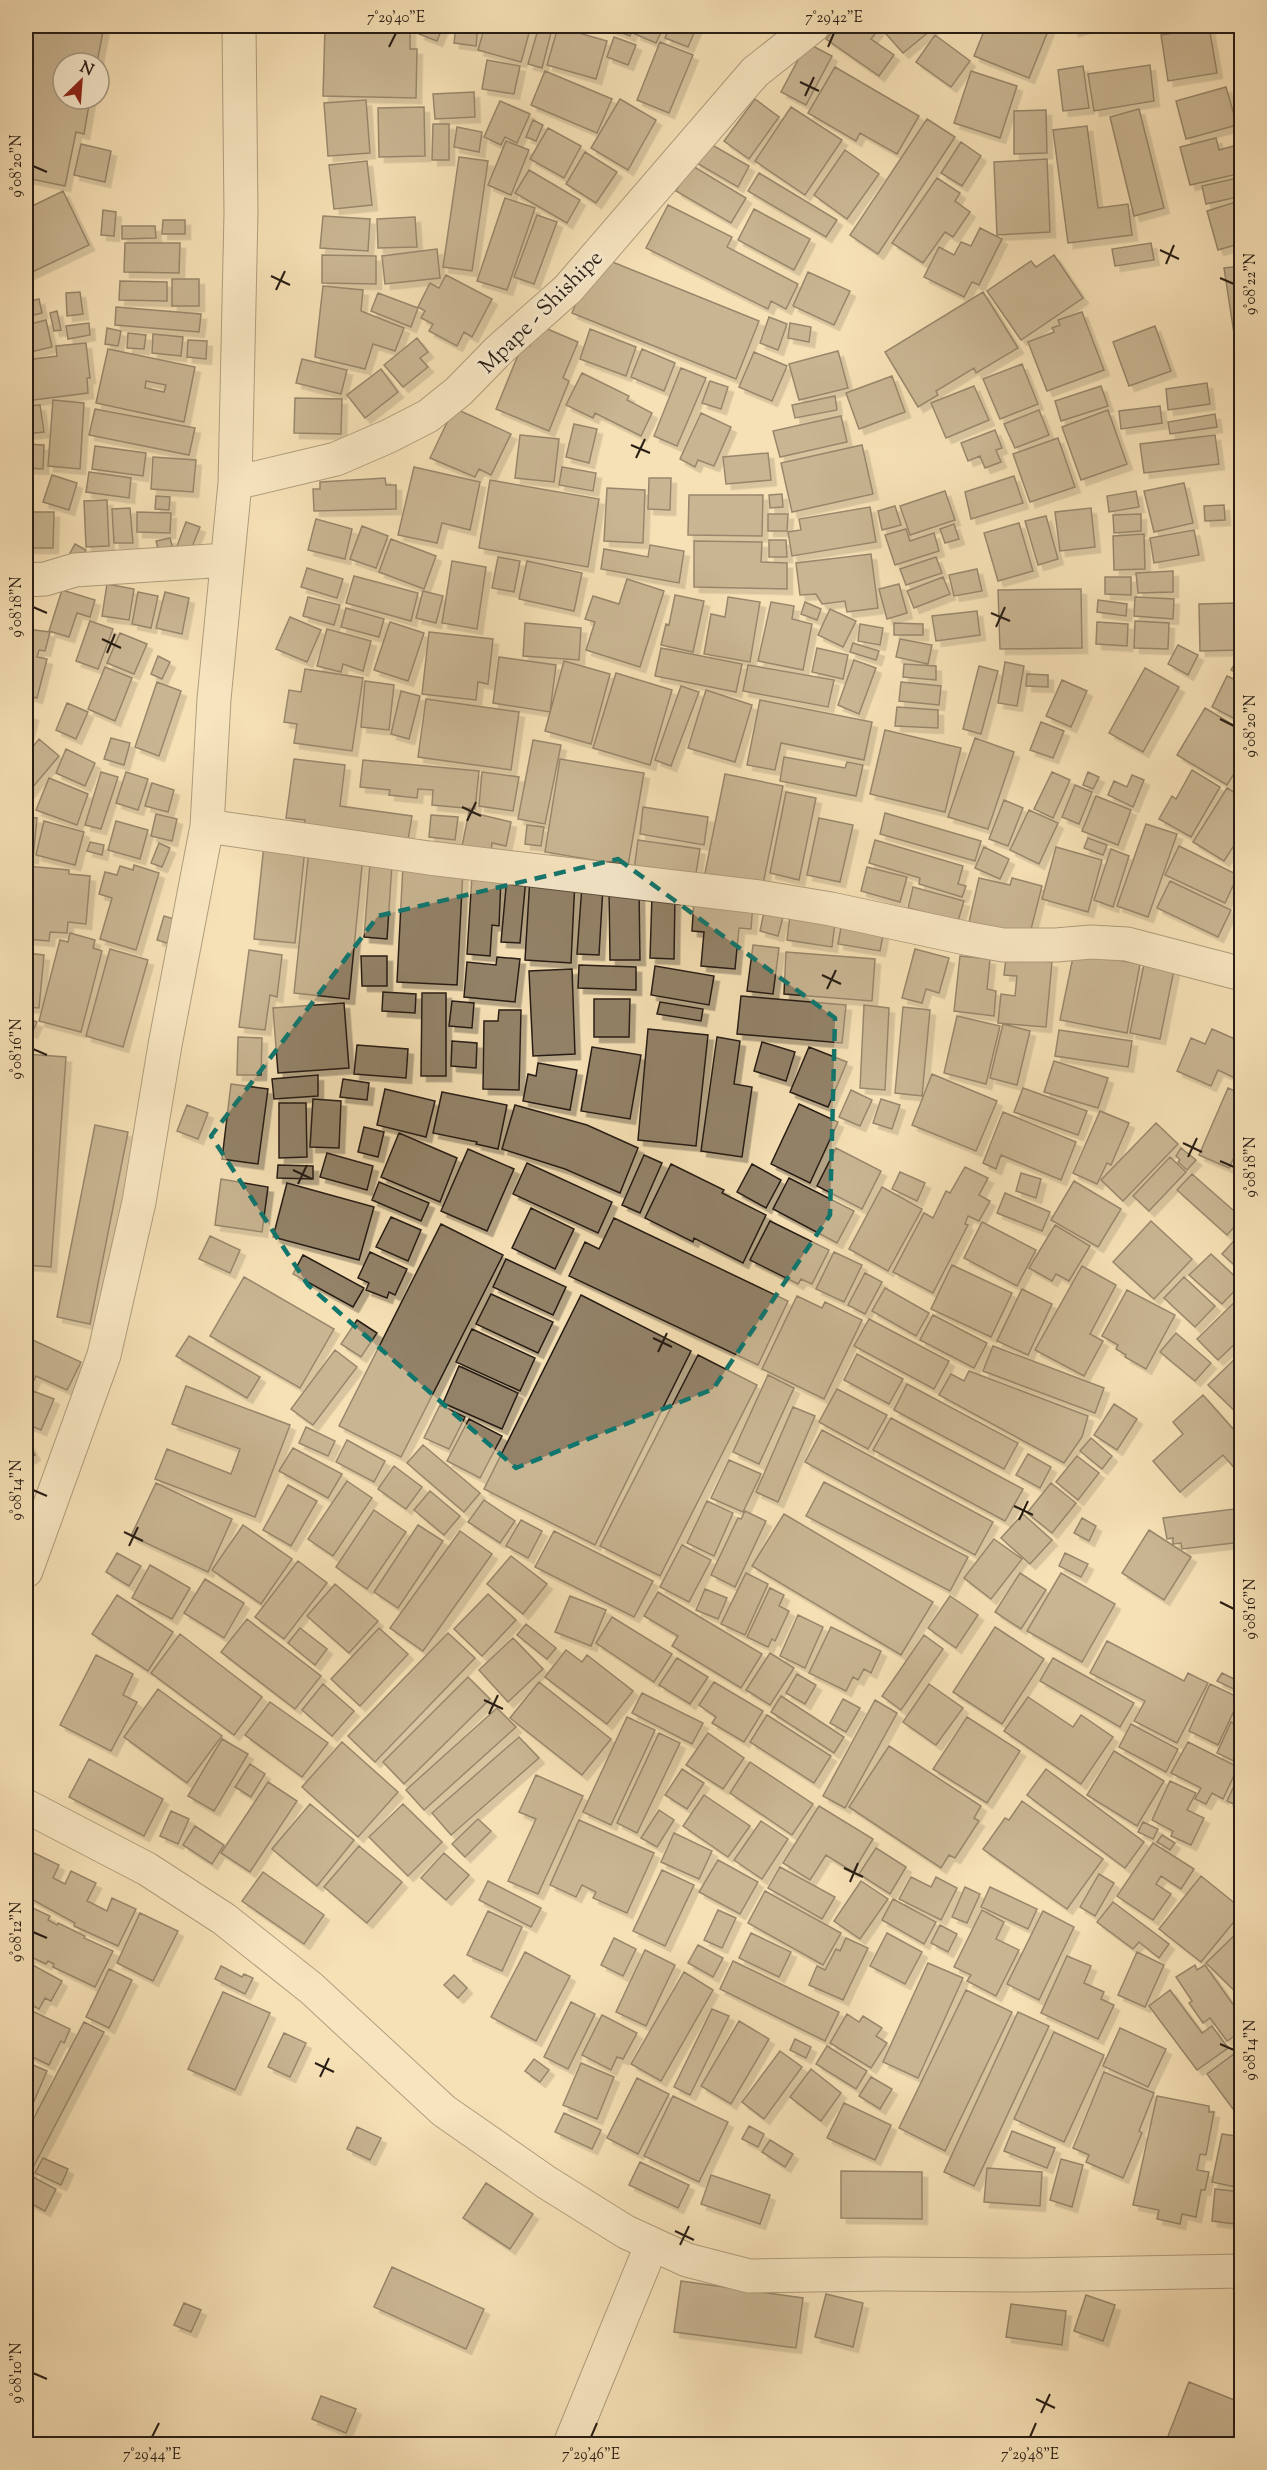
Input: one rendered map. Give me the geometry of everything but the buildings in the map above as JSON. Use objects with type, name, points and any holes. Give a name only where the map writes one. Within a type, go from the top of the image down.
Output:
[{"type":"street","points":[[26,1571],[104,1355],[139,1202],[165,1045],[207,826],[214,699],[235,483],[241,213],[239,26]]},
{"type":"street","name":"Mpape - Shishipe","points":[[235,483],[336,459],[428,416],[459,391],[499,350],[568,290],[755,72],[813,26]]},
{"type":"street","points":[[26,580],[45,579],[75,570],[226,560]]},
{"type":"street","points":[[207,826],[429,858],[652,882],[759,897],[831,909],[1003,945],[1056,945],[1091,942],[1127,944],[1242,974]]},
{"type":"street","points":[[26,1806],[147,1869],[224,1918],[311,1988],[444,2111],[546,2182],[627,2232],[687,2260],[749,2276],[1026,2275],[1242,2271]]},
{"type":"street","points":[[570,2445],[652,2244]]},
{"type":"highlighted area","points":[[618,859],[835,1018],[830,1215],[713,1389],[516,1468],[308,1285],[211,1136],[378,916]]}]
